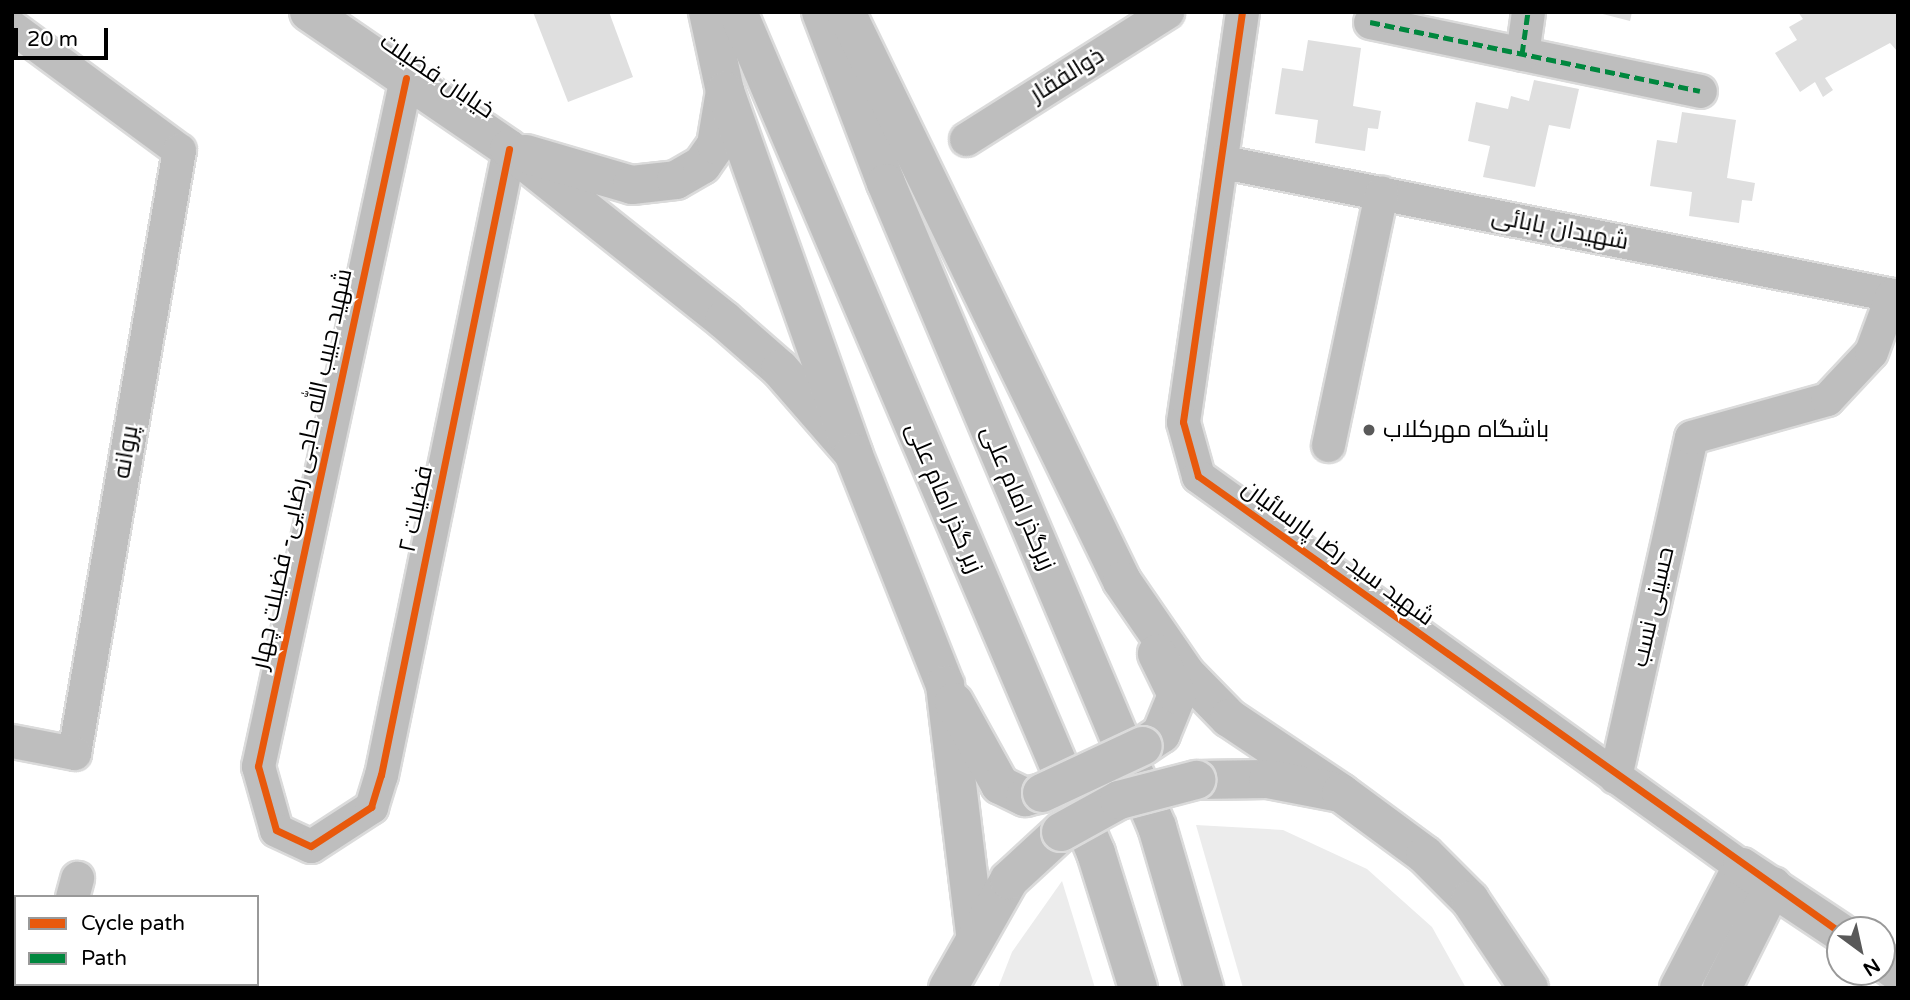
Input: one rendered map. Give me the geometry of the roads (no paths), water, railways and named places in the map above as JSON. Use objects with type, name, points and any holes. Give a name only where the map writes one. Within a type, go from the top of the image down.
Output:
[{"type":"main road","name":"خیابان فضیلت","points":[[309,12],[509,149],[780,369],[853,453]]},
{"type":"main road","points":[[708,12],[725,91],[853,453],[944,685],[1000,785],[1025,797],[1042,793],[1143,746],[1161,734],[1177,695],[846,12]]},
{"type":"main road","name":"زیر گذر امام علی","points":[[738,12],[1096,853],[1138,988]]},
{"type":"main road","name":"زیرگذر امام علی","points":[[821,12],[886,183],[1157,827],[1204,988]]},
{"type":"main road","points":[[509,149],[632,185],[676,180],[702,165],[716,145],[725,91]]},
{"type":"main road","points":[[1122,581],[1186,674],[1229,718],[1341,793],[1425,855],[1470,900],[1531,984]]},
{"type":"main road","points":[[944,685],[975,934]]},
{"type":"main road","points":[[948,988],[975,934],[1009,880],[1062,832],[1119,800],[1196,779],[1268,779],[1341,793]]},
{"type":"main road","points":[[1679,988],[1757,877]]},
{"type":"main road","points":[[1722,988],[1757,877]]},
{"type":"main road","name":"شهید سید رضا پارسائیان","points":[[1757,877],[1826,923]]},
{"type":"street","name":"ذوالفقار","points":[[966,139],[1167,12]]},
{"type":"street","name":"شهید سید رضا پارسائیان","points":[[1242,12],[1223,162],[1183,422],[1198,476],[1757,877]]},
{"type":"street","points":[[1521,54],[1528,12]]},
{"type":"street","points":[[1370,22],[1700,91]]},
{"type":"street","name":"پروانه","points":[[12,27],[178,150],[74,753],[12,741]]},
{"type":"street","name":"شهید حبیب الله حاجی رضایی- فضیلت چهار","points":[[311,846],[276,830],[258,766],[406,78]]},
{"type":"street","name":"فضیلت ۲","points":[[311,846],[370,807],[381,775],[509,149]]},
{"type":"street","name":"شهیدان بابائی","points":[[1223,162],[1895,296]]},
{"type":"street","points":[[1328,445],[1381,193]]},
{"type":"street","name":"حسینی نسب","points":[[1615,777],[1691,437],[1827,399],[1871,352],[1895,296]]},
{"type":"place","name":"باشگاه مهرکلاب","points":[[1369,430]]}]
